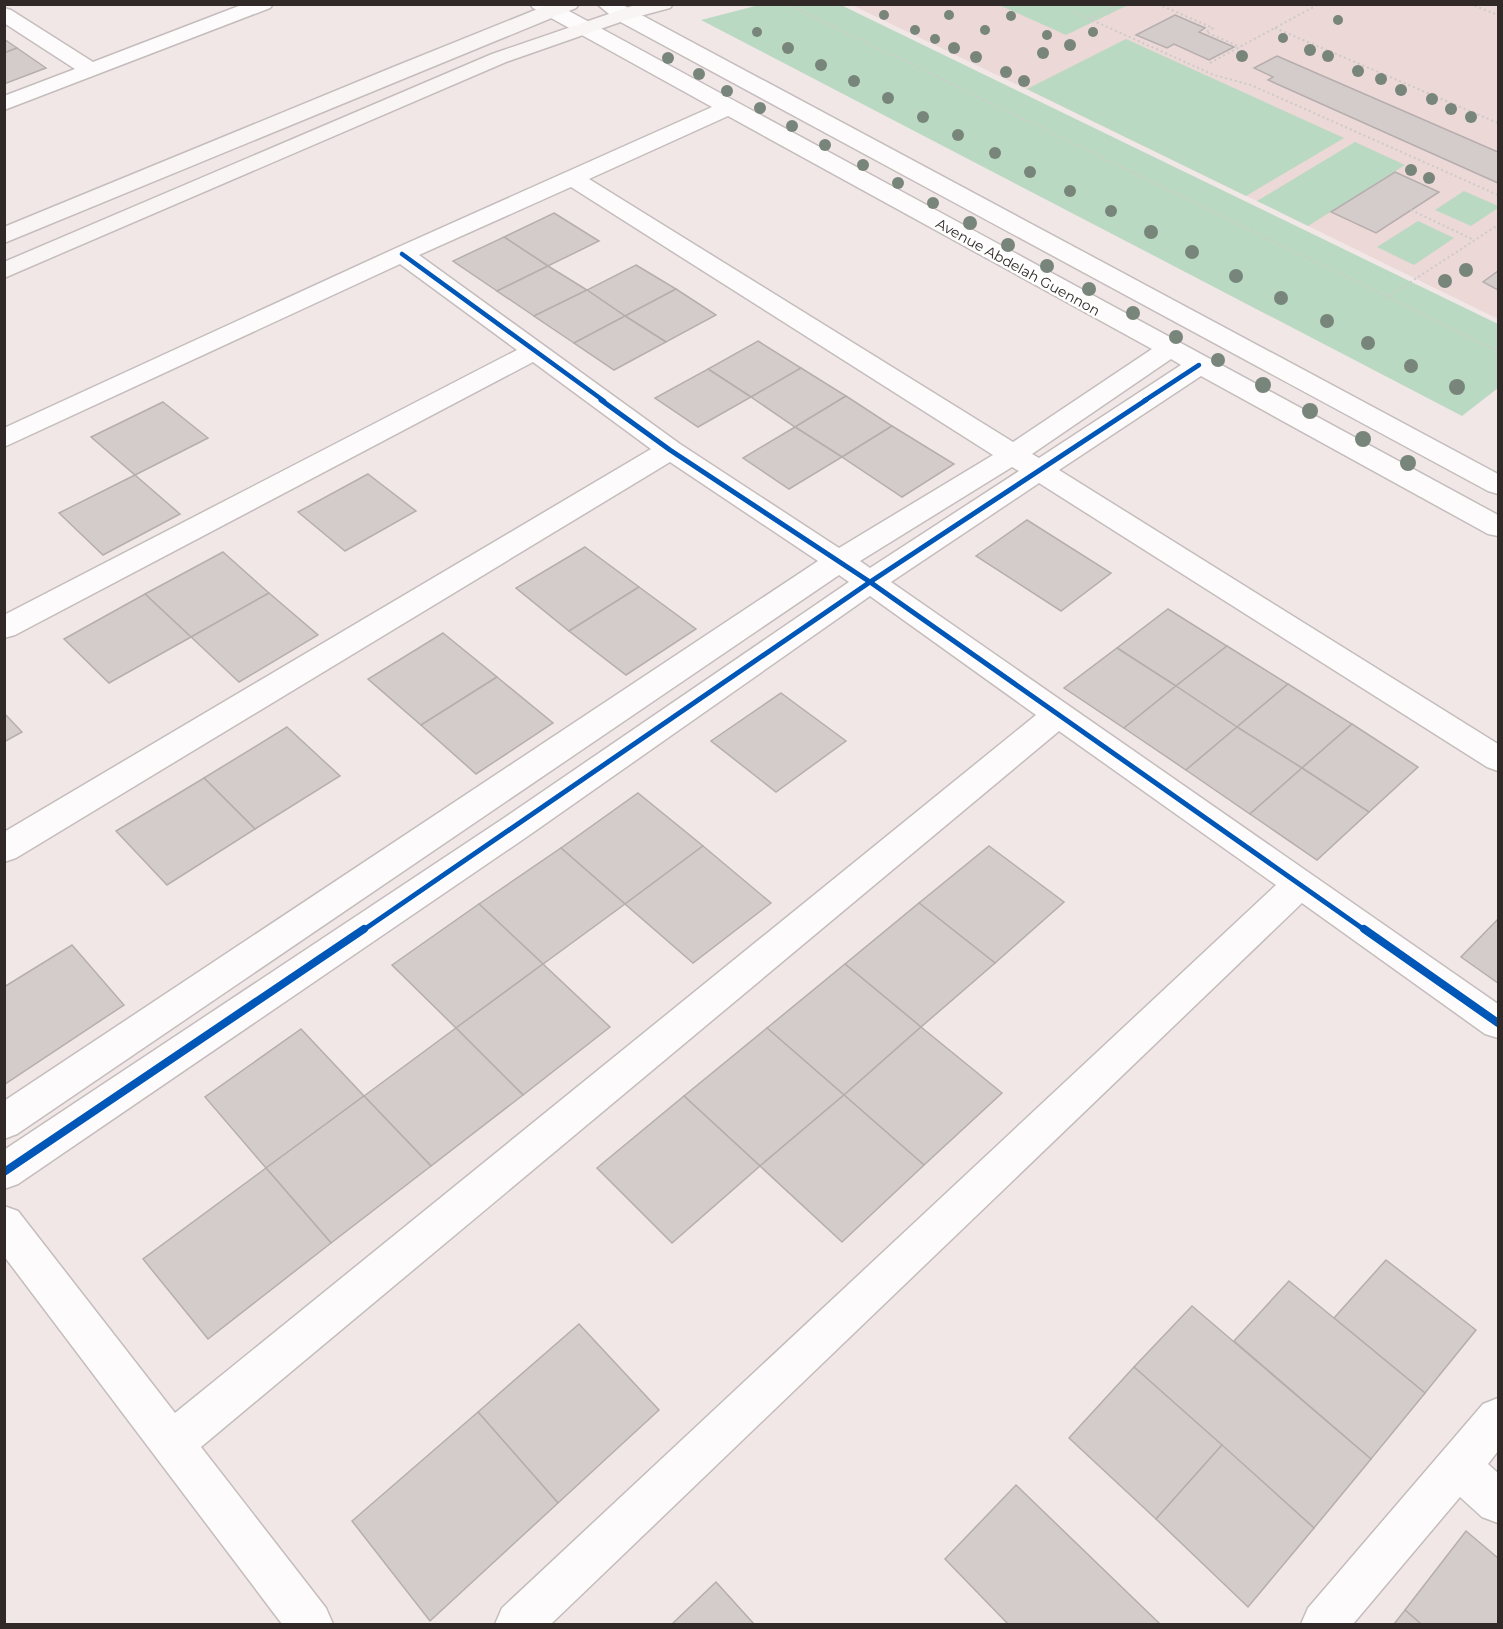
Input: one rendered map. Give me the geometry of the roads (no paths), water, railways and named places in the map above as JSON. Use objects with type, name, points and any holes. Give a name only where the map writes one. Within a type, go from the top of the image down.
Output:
[{"type":"main road","points":[[4,271],[499,58],[582,28],[615,10],[663,4]]},
{"type":"main road","points":[[4,236],[553,7]]},
{"type":"street","points":[[4,13],[23,4]]},
{"type":"street","points":[[4,104],[263,4]]},
{"type":"street","name":"Avenue Abdelah Guennon","points":[[553,7],[582,28],[1169,350],[1498,527]]},
{"type":"street","points":[[615,10],[1496,481],[1465,508]]},
{"type":"street","points":[[4,13],[91,70]]},
{"type":"street","points":[[4,439],[402,254],[728,108]]},
{"type":"street","points":[[571,177],[1498,759]]},
{"type":"street","points":[[402,254],[670,450],[870,582],[1498,1023]]},
{"type":"street","points":[[4,1122],[839,561],[1012,455],[1169,350]]},
{"type":"street","points":[[4,627],[534,351]]},
{"type":"street","points":[[4,1172],[516,827],[870,582],[1199,365]]},
{"type":"street","points":[[4,849],[670,450]]},
{"type":"street","points":[[173,1442],[1059,713]]},
{"type":"street","points":[[484,801],[516,827]]},
{"type":"street","points":[[518,1624],[1300,883]]},
{"type":"street","points":[[4,1224],[310,1624]]},
{"type":"street","points":[[1324,1624],[1408,1524],[1459,1468],[1498,1419]]},
{"type":"street","points":[[1459,1468],[1498,1501]]}]
